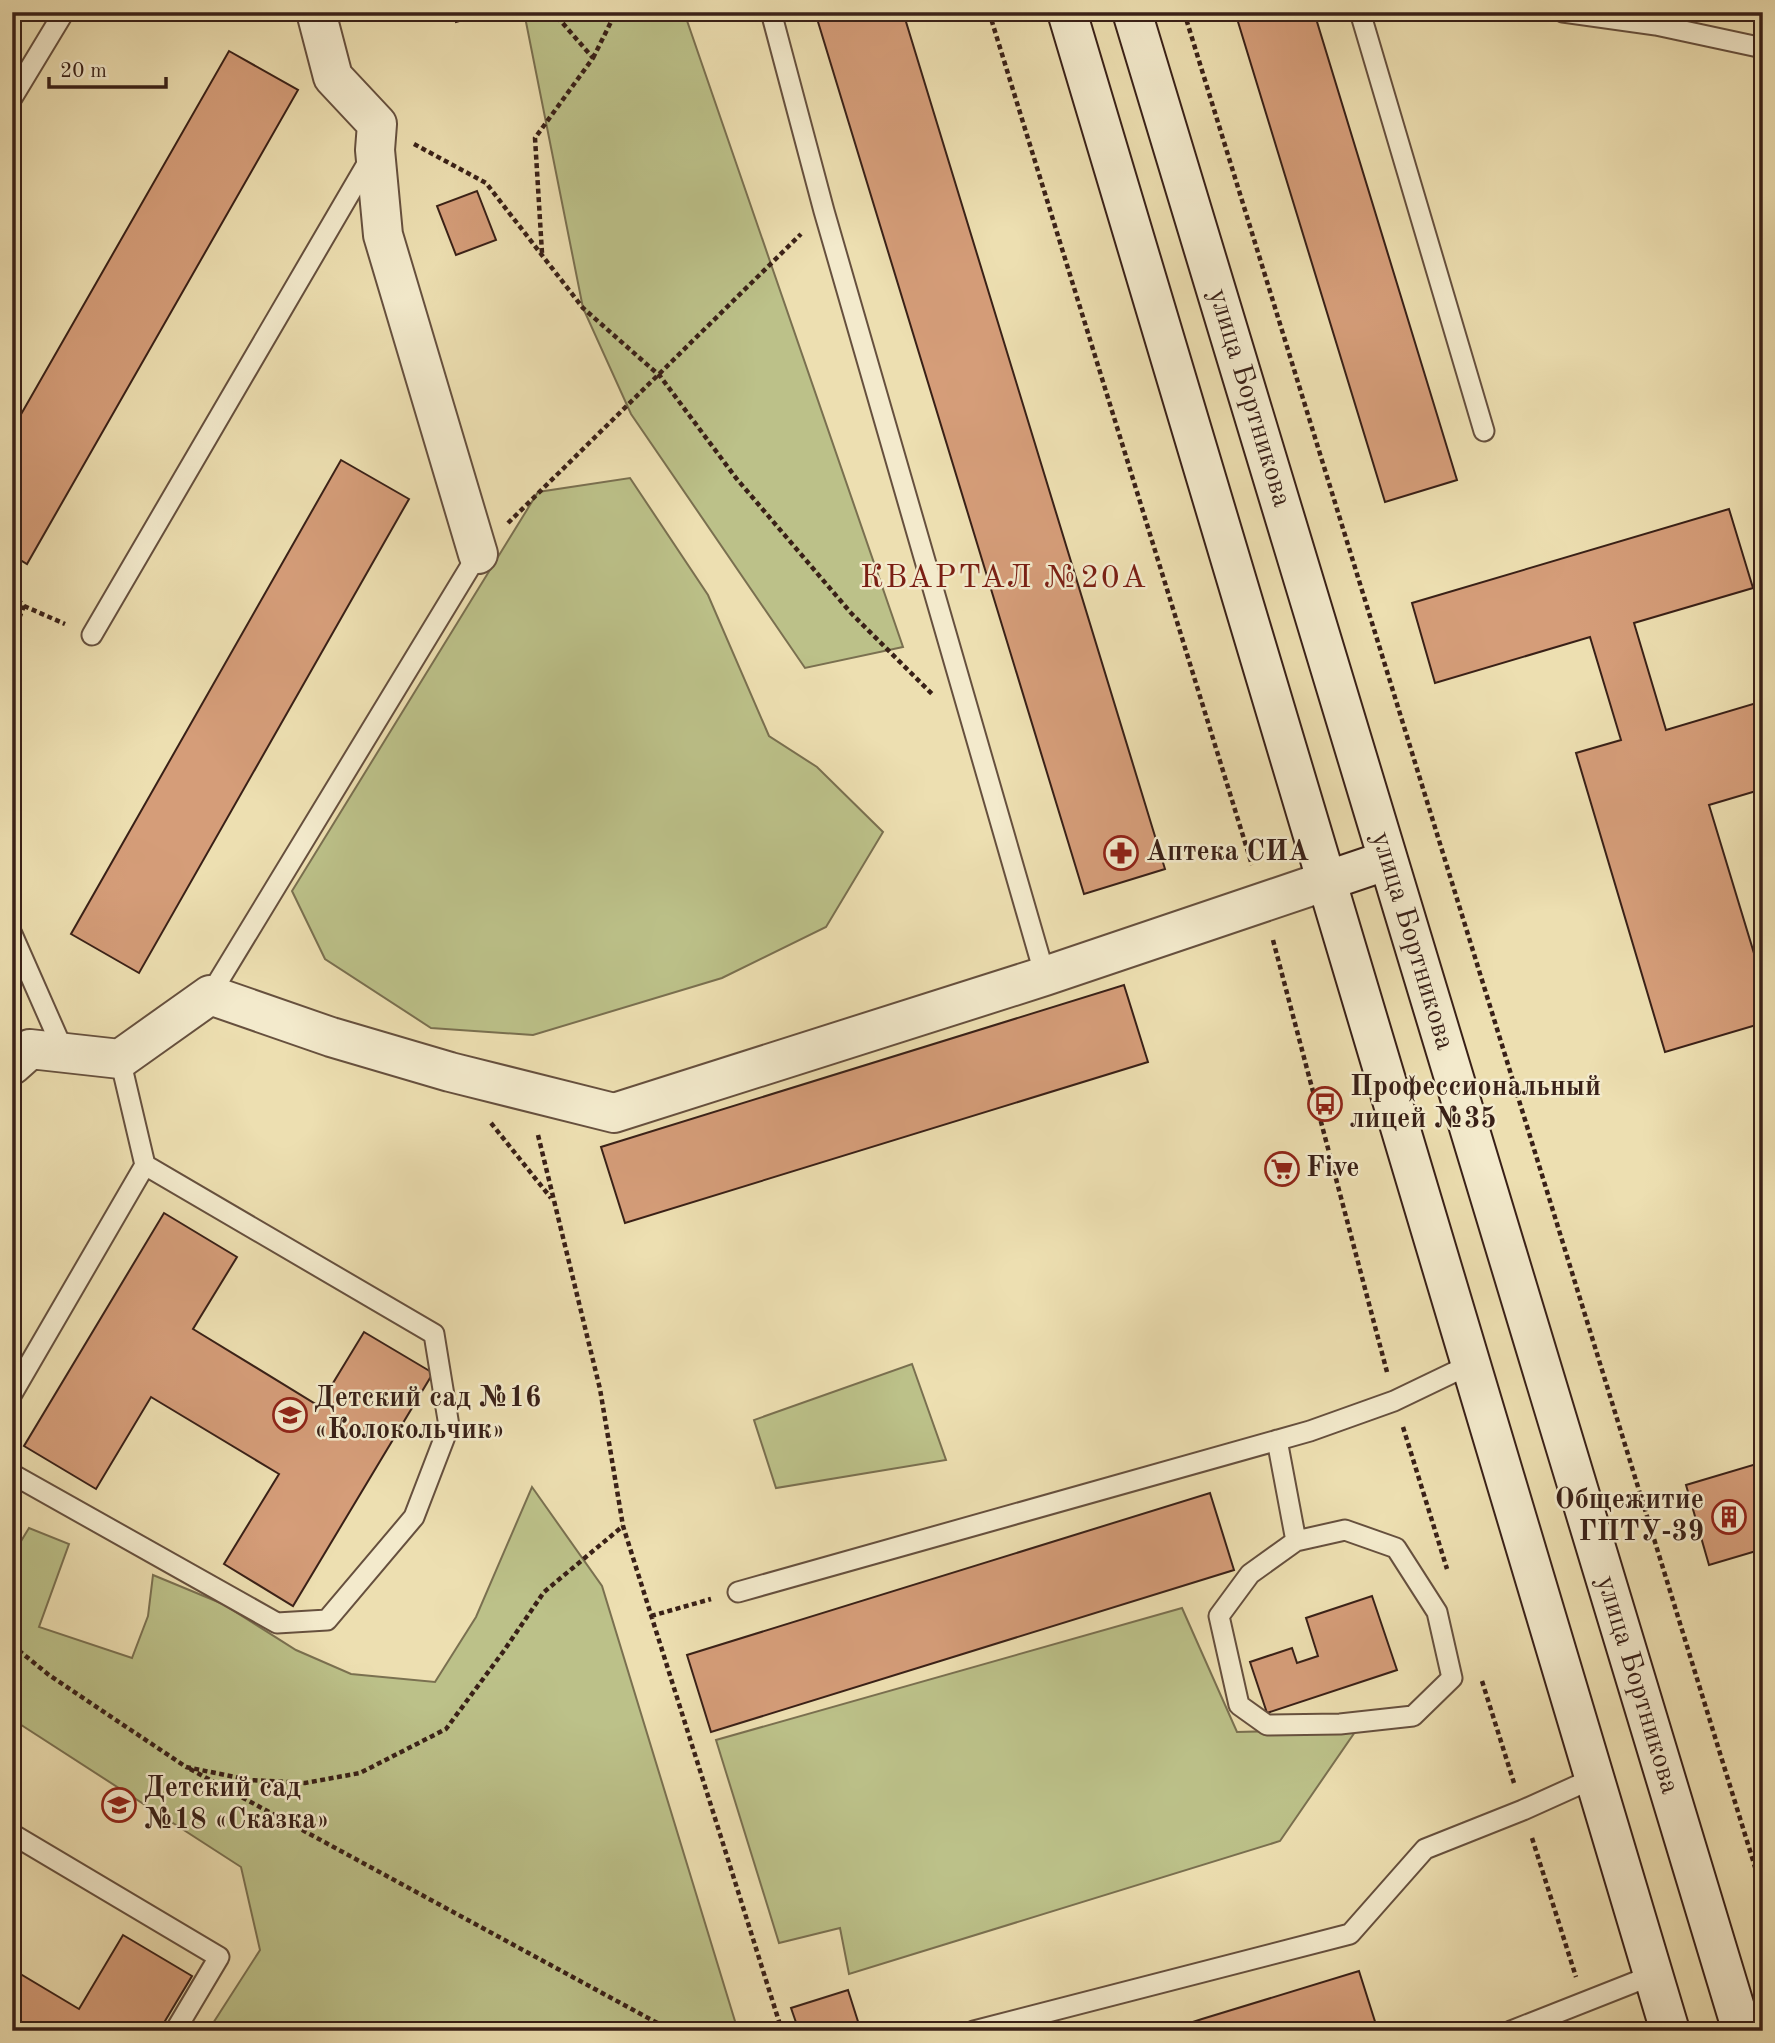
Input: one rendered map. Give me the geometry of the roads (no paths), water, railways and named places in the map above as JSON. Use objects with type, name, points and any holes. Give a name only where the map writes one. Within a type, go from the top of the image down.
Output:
[{"type":"main road","points":[[316,12],[333,77],[376,137],[383,235],[478,554]]},
{"type":"main road","points":[[1067,12],[1670,2031]]},
{"type":"main road","name":"улица Бортникова","points":[[1132,12],[1742,2031]]},
{"type":"main road","points":[[12,1065],[30,1049],[120,1059],[210,995],[331,1037],[450,1072],[614,1112],[1045,976],[1388,860]]},
{"type":"lane","points":[[12,98],[64,12]]},
{"type":"lane","points":[[771,12],[824,211],[1045,976]]},
{"type":"lane","points":[[1360,12],[1484,431]]},
{"type":"lane","points":[[1563,12],[1656,25],[1763,48]]},
{"type":"lane","points":[[92,635],[376,137]]},
{"type":"lane","points":[[210,995],[478,554]]},
{"type":"lane","points":[[12,933],[64,1052]]},
{"type":"lane","points":[[12,1394],[145,1165],[120,1059]]},
{"type":"lane","points":[[12,1474],[277,1623],[327,1620],[414,1517],[449,1426],[434,1334],[145,1165]]},
{"type":"lane","points":[[738,1592],[1310,1431],[1394,1401],[1471,1364]]},
{"type":"lane","points":[[1277,1440],[1296,1541]]},
{"type":"lane","points":[[1345,1530],[1396,1548],[1437,1612],[1452,1678],[1413,1716],[1340,1724],[1267,1725],[1239,1705],[1219,1616],[1250,1574],[1296,1541],[1345,1530]]},
{"type":"lane","points":[[974,2031],[1350,1934],[1426,1849],[1594,1778]]},
{"type":"lane","points":[[12,1835],[219,1957],[175,2031]]},
{"type":"lane","points":[[1511,2031],[1653,1975]]},
{"type":"place","name":"Аптека СИА","points":[[1121,853]]},
{"type":"place","name":"Профессиональный лицей №35","points":[[1325,1104]]},
{"type":"place","name":"Five","points":[[1282,1169]]},
{"type":"place","name":"Детский сад №16 «Колокольчик»","points":[[290,1415]]},
{"type":"place","name":"Общежитие ГПТУ-39","points":[[1729,1517]]},
{"type":"place","name":"Детский сад №18 «Сказка»","points":[[119,1805]]},
{"type":"district","name":"КВАРТАЛ №20А","points":[[1004,579]]}]
